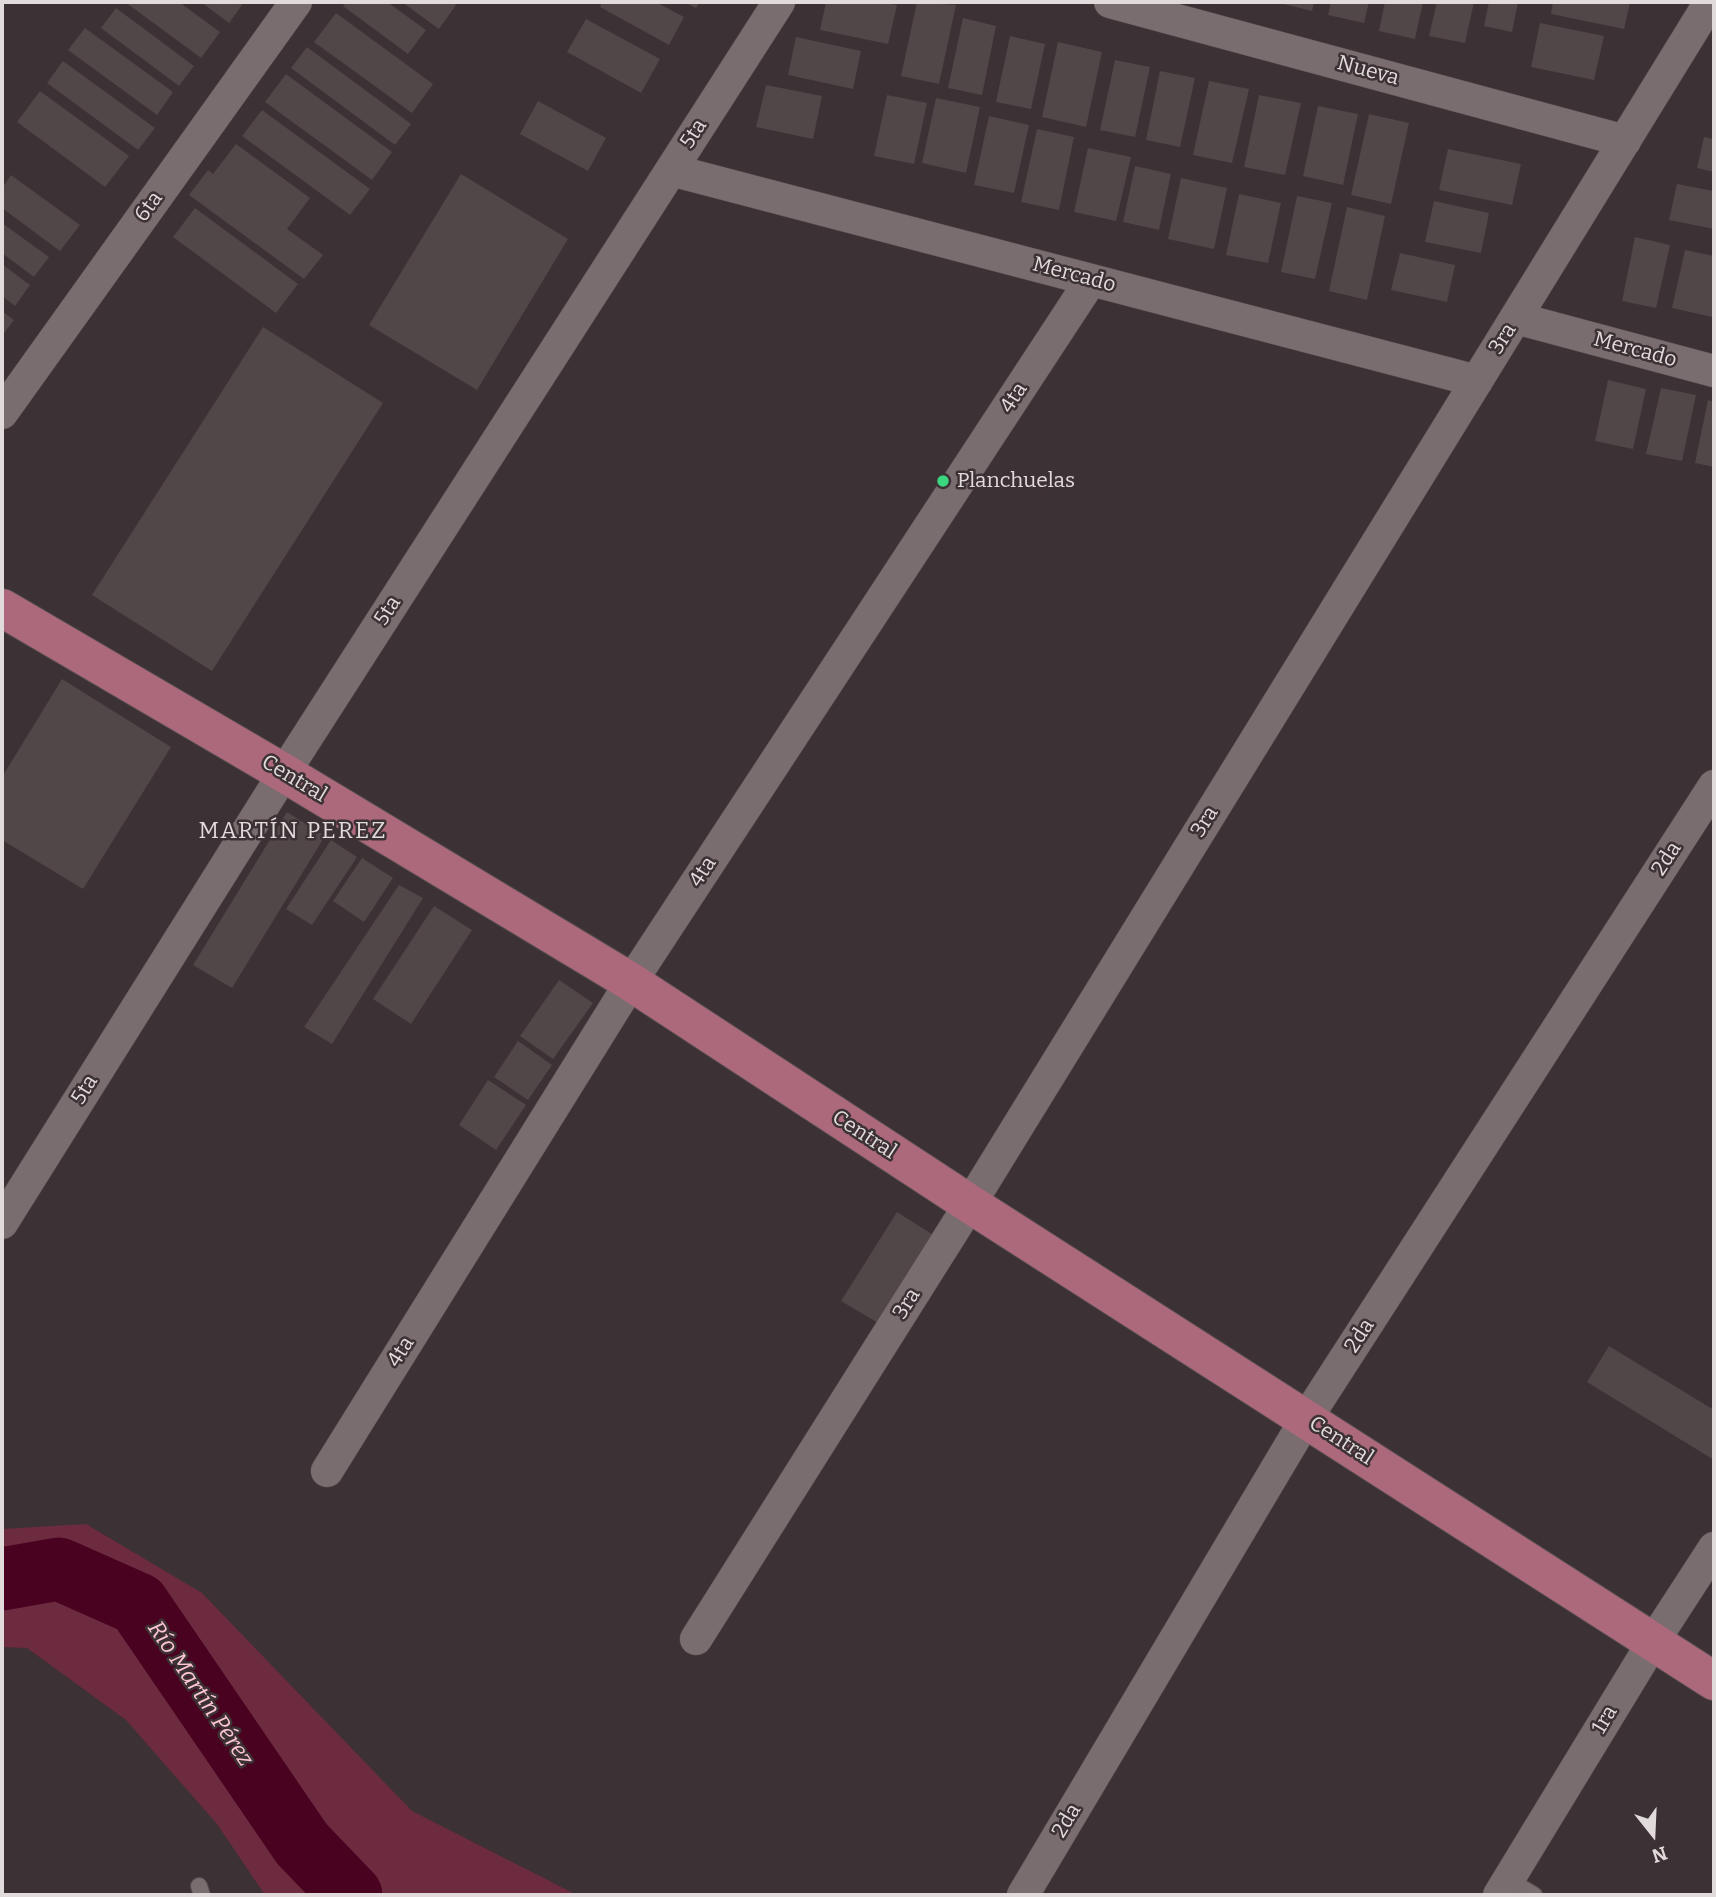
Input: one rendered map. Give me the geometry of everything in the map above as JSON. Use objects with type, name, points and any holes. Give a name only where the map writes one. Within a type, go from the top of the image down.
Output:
[{"type":"main road","name":"Central","points":[[2,608],[284,773],[631,982],[970,1204],[1714,1681]]},
{"type":"street","name":"6ta","points":[[2,413],[296,2]]},
{"type":"street","name":"5ta","points":[[2,1223],[284,773],[779,2]]},
{"type":"street","name":"Nueva","points":[[1110,2],[1625,141]]},
{"type":"street","name":"3ra","points":[[696,1639],[970,1204],[1710,2]]},
{"type":"street","name":"Mercado","points":[[671,170],[1477,381]]},
{"type":"street","name":"4ta","points":[[327,1471],[631,982],[1091,280]]},
{"type":"street","name":"Mercado","points":[[1516,318],[1714,371]]},
{"type":"street","name":"2da","points":[[1023,1895],[1306,1419],[1714,786]]},
{"type":"street","name":"1ra","points":[[1514,1890],[1653,1642],[1714,1548]]},
{"type":"shaded area","points":[[86,1524],[202,1593],[412,1811],[577,1895],[265,1895],[217,1824],[126,1720],[27,1648],[2,1647],[2,1529]]},
{"type":"building","points":[[125,2],[179,2],[220,32],[201,58]]},
{"type":"building","points":[[201,2],[239,2],[242,5],[229,23]]},
{"type":"building","points":[[346,2],[387,2],[426,30],[408,54],[343,6]]},
{"type":"building","points":[[402,2],[452,2],[456,5],[439,29]]},
{"type":"building","points":[[602,2],[656,2],[684,17],[669,45],[600,7]]},
{"type":"building","points":[[684,2],[700,2],[696,8]]},
{"type":"building","points":[[826,2],[880,2],[897,5],[888,44],[820,30]]},
{"type":"building","points":[[917,2],[956,5],[939,84],[901,76]]},
{"type":"building","points":[[1275,2],[1314,2],[1312,11]]},
{"type":"building","points":[[1331,2],[1369,2],[1364,23],[1328,15]]},
{"type":"building","points":[[1385,2],[1423,2],[1415,39],[1379,31]]},
{"type":"building","points":[[1437,2],[1474,2],[1465,43],[1429,36]]},
{"type":"building","points":[[1489,2],[1518,2],[1512,32],[1484,26]]},
{"type":"building","points":[[1553,2],[1630,2],[1624,29],[1551,14]]},
{"type":"building","points":[[116,8],[194,66],[179,86],[101,28]]},
{"type":"building","points":[[336,13],[433,84],[412,113],[314,42]]},
{"type":"building","points":[[963,18],[996,26],[982,95],[948,88]]},
{"type":"building","points":[[586,19],[660,59],[641,93],[567,52]]},
{"type":"building","points":[[1540,23],[1604,36],[1594,80],[1531,67]]},
{"type":"building","points":[[85,28],[173,92],[157,115],[68,50]]},
{"type":"building","points":[[1010,36],[1045,44],[1031,109],[996,102]]},
{"type":"building","points":[[796,37],[861,51],[853,89],[788,75]]},
{"type":"building","points":[[1058,42],[1102,52],[1086,127],[1042,117]]},
{"type":"building","points":[[307,47],[411,124],[395,145],[291,68]]},
{"type":"building","points":[[1115,60],[1150,67],[1135,137],[1100,130]]},
{"type":"building","points":[[63,61],[155,128],[138,150],[47,83]]},
{"type":"building","points":[[1160,71],[1195,78],[1180,147],[1146,140]]},
{"type":"building","points":[[286,74],[392,152],[372,180],[265,102]]},
{"type":"building","points":[[1209,81],[1249,89],[1232,163],[1193,155]]},
{"type":"building","points":[[766,85],[822,96],[813,139],[756,127]]},
{"type":"building","points":[[40,91],[129,156],[105,187],[17,122]]},
{"type":"building","points":[[887,95],[927,103],[914,164],[874,156]]},
{"type":"building","points":[[1259,95],[1301,103],[1285,175],[1244,167]]},
{"type":"building","points":[[936,98],[980,107],[966,173],[922,163]]},
{"type":"building","points":[[538,101],[606,138],[588,171],[520,134]]},
{"type":"building","points":[[1318,106],[1358,114],[1343,185],[1303,176]]},
{"type":"building","points":[[262,110],[370,189],[350,215],[242,136]]},
{"type":"building","points":[[1369,114],[1409,123],[1391,204],[1351,195]]},
{"type":"building","points":[[989,116],[1029,125],[1014,193],[974,185]]},
{"type":"building","points":[[1037,129],[1074,137],[1059,210],[1021,202]]},
{"type":"building","points":[[1704,137],[1714,139],[1714,172],[1697,168]]},
{"type":"building","points":[[236,144],[310,198],[287,229],[323,255],[304,279],[189,195],[208,170],[213,174]]},
{"type":"building","points":[[1088,148],[1131,157],[1116,221],[1074,212]]},
{"type":"building","points":[[1448,149],[1521,164],[1512,205],[1439,190]]},
{"type":"building","points":[[1135,166],[1171,174],[1159,230],[1123,222]]},
{"type":"building","points":[[461,174],[568,239],[477,390],[369,325]]},
{"type":"building","points":[[11,175],[80,225],[60,251],[2,208],[2,188]]},
{"type":"building","points":[[1181,178],[1227,188],[1214,249],[1168,239]]},
{"type":"building","points":[[1677,184],[1714,191],[1714,229],[1669,220]]},
{"type":"building","points":[[1239,194],[1281,203],[1268,263],[1226,255]]},
{"type":"building","points":[[1297,196],[1332,203],[1315,279],[1281,272]]},
{"type":"building","points":[[1434,201],[1489,213],[1481,253],[1425,242]]},
{"type":"building","points":[[1347,207],[1385,216],[1367,300],[1329,291]]},
{"type":"building","points":[[195,208],[298,284],[276,313],[173,237]]},
{"type":"building","points":[[2,223],[49,257],[34,277],[2,253]]},
{"type":"building","points":[[1635,237],[1670,245],[1656,308],[1622,301]]},
{"type":"building","points":[[1685,250],[1714,256],[1712,317],[1672,308]]},
{"type":"building","points":[[1400,253],[1455,265],[1447,302],[1391,290]]},
{"type":"building","points":[[2,264],[30,285],[15,306],[2,296]]},
{"type":"building","points":[[2,311],[14,320],[2,336]]},
{"type":"building","points":[[263,327],[383,403],[212,671],[92,595]]},
{"type":"building","points":[[1608,380],[1646,389],[1633,449],[1595,441]]},
{"type":"building","points":[[1661,388],[1696,395],[1682,461],[1646,454]]},
{"type":"building","points":[[1708,400],[1714,402],[1714,467],[1695,463]]},
{"type":"building","points":[[62,679],[171,747],[83,889],[2,840],[2,777]]},
{"type":"building","points":[[287,812],[325,836],[232,988],[193,965]]},
{"type":"building","points":[[331,840],[357,857],[312,925],[286,909]]},
{"type":"building","points":[[362,858],[393,878],[364,922],[333,901]]},
{"type":"building","points":[[399,885],[423,898],[332,1044],[304,1027]]},
{"type":"building","points":[[434,906],[472,930],[411,1024],[373,999]]},
{"type":"building","points":[[559,980],[593,1003],[553,1059],[520,1036]]},
{"type":"building","points":[[518,1041],[552,1065],[528,1100],[494,1077]]},
{"type":"building","points":[[488,1080],[526,1105],[496,1150],[459,1125]]},
{"type":"building","points":[[897,1212],[935,1236],[880,1324],[841,1301]]},
{"type":"building","points":[[1609,1346],[1714,1410],[1714,1460],[1587,1382]]},
{"type":"waterway","name":"Río Martín Pérez","points":[[2,1579],[59,1569],[138,1604],[302,1844],[351,1895]]},
{"type":"place","name":"Planchuelas","points":[[943,481]]},
{"type":"district","name":"MARTÍN PEREZ","points":[[293,832]]}]
